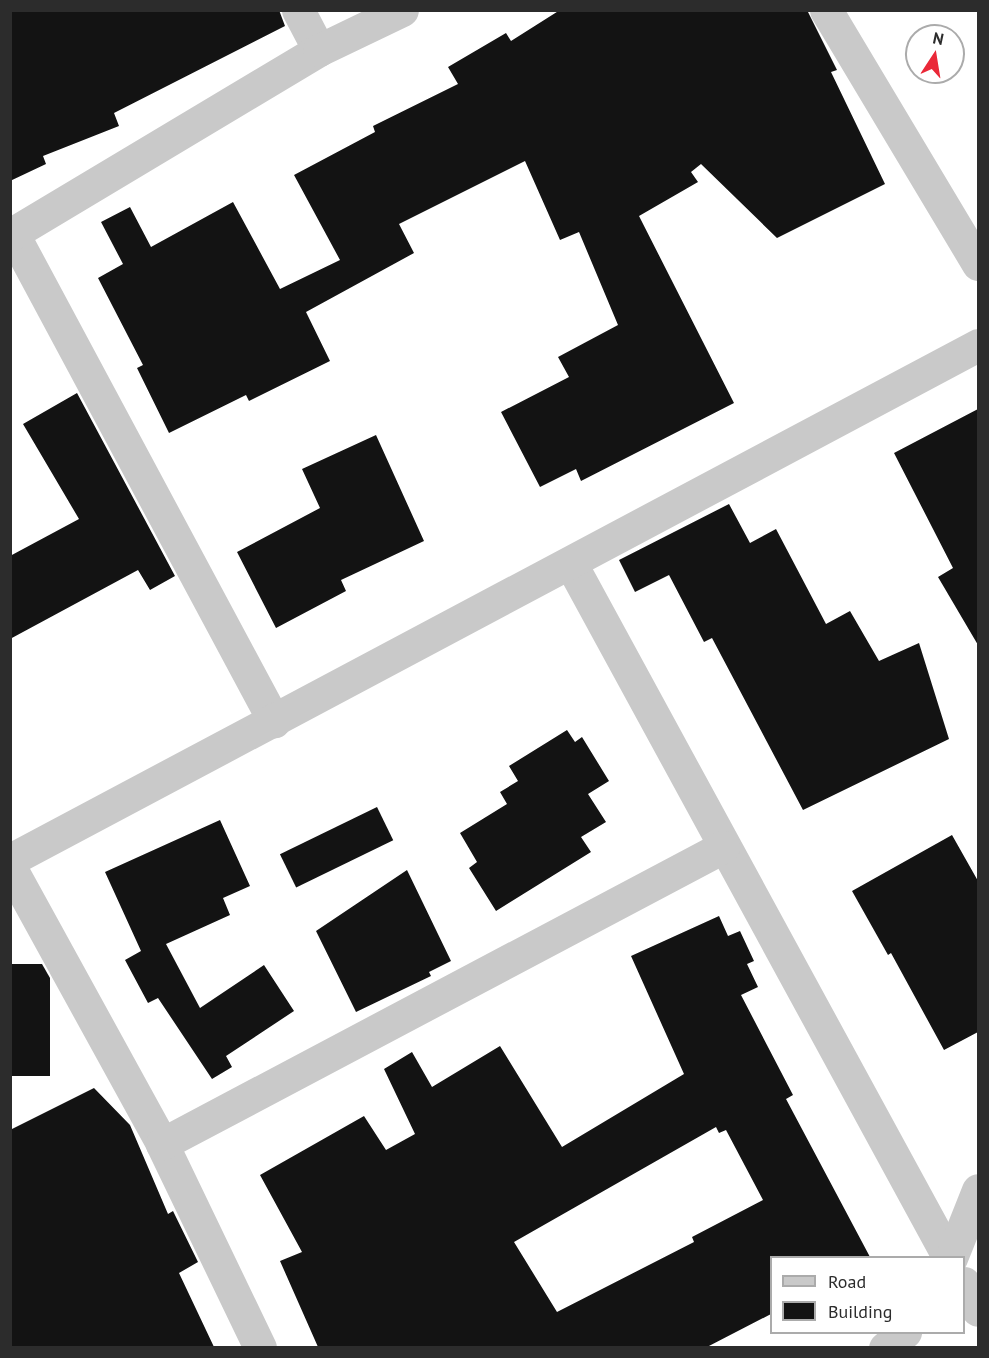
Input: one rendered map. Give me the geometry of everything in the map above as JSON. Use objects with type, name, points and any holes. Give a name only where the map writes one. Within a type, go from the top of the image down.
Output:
[{"type":"street","points":[[298,10],[320,50]]},
{"type":"street","points":[[274,722],[12,235],[320,50],[402,10]]},
{"type":"street","points":[[826,10],[978,264]]},
{"type":"street","points":[[10,860],[571,564],[978,345]]},
{"type":"street","points":[[571,564],[723,847],[949,1256]]},
{"type":"street","points":[[162,1144],[723,847]]},
{"type":"street","points":[[10,867],[162,1144],[260,1347]]},
{"type":"street","points":[[950,1256],[978,1190]]},
{"type":"street","points":[[965,1287],[978,1310]]},
{"type":"street","points":[[885,1347],[902,1334]]},
{"type":"building","points":[[10,10],[279,10],[285,26],[114,113],[119,126],[43,156],[46,164],[10,181]]},
{"type":"building","points":[[560,10],[807,10],[837,70],[831,72],[885,184],[777,238],[701,164],[691,172],[698,182],[639,216],[734,403],[581,481],[576,469],[540,487],[501,412],[569,377],[558,357],[618,325],[579,232],[560,240],[525,161],[399,224],[414,253],[306,312],[330,361],[249,401],[246,395],[169,433],[137,368],[143,365],[98,278],[123,264],[101,222],[130,207],[151,247],[233,202],[280,289],[340,260],[294,175],[375,132],[373,126],[458,84],[448,67],[506,33],[511,41]]},
{"type":"building","points":[[77,393],[175,576],[150,590],[138,570],[10,639],[10,556],[79,519],[23,424]]},
{"type":"building","points":[[978,409],[978,645],[938,577],[953,568],[894,453]]},
{"type":"building","points":[[376,435],[424,541],[341,580],[346,591],[276,628],[237,552],[320,508],[302,469]]},
{"type":"building","points":[[729,504],[750,543],[776,529],[826,624],[850,611],[879,661],[919,643],[949,739],[803,810],[712,638],[704,642],[669,575],[635,592],[619,560]]},
{"type":"building","points":[[567,730],[575,742],[582,737],[609,781],[588,794],[606,822],[581,837],[591,852],[496,911],[469,868],[477,862],[460,833],[507,804],[500,792],[518,781],[509,766]]},
{"type":"building","points":[[377,807],[393,840],[296,888],[280,854]]},
{"type":"building","points":[[220,820],[250,886],[223,898],[230,915],[166,944],[200,1008],[264,965],[294,1011],[226,1056],[232,1067],[212,1079],[158,998],[148,1003],[125,960],[141,951],[105,872]]},
{"type":"building","points":[[952,835],[978,881],[978,1032],[944,1050],[891,953],[888,955],[852,891]]},
{"type":"building","points":[[407,870],[451,961],[429,972],[431,976],[356,1012],[316,931]]},
{"type":"building","points":[[719,916],[728,936],[740,931],[754,961],[747,964],[758,987],[741,995],[793,1095],[786,1099],[869,1256],[770,1256],[770,1315],[707,1347],[318,1347],[280,1261],[302,1252],[260,1175],[364,1116],[386,1150],[415,1134],[384,1069],[412,1052],[432,1087],[500,1046],[562,1147],[684,1074],[631,956]],"holes":[[[716,1127],[719,1133],[726,1130],[763,1200],[692,1237],[694,1242],[557,1312],[514,1242]]]},
{"type":"building","points":[[10,964],[42,964],[50,978],[50,1076],[10,1076]]},
{"type":"building","points":[[94,1088],[130,1125],[168,1214],[173,1211],[198,1262],[179,1273],[214,1347],[10,1347],[10,1130]]}]
